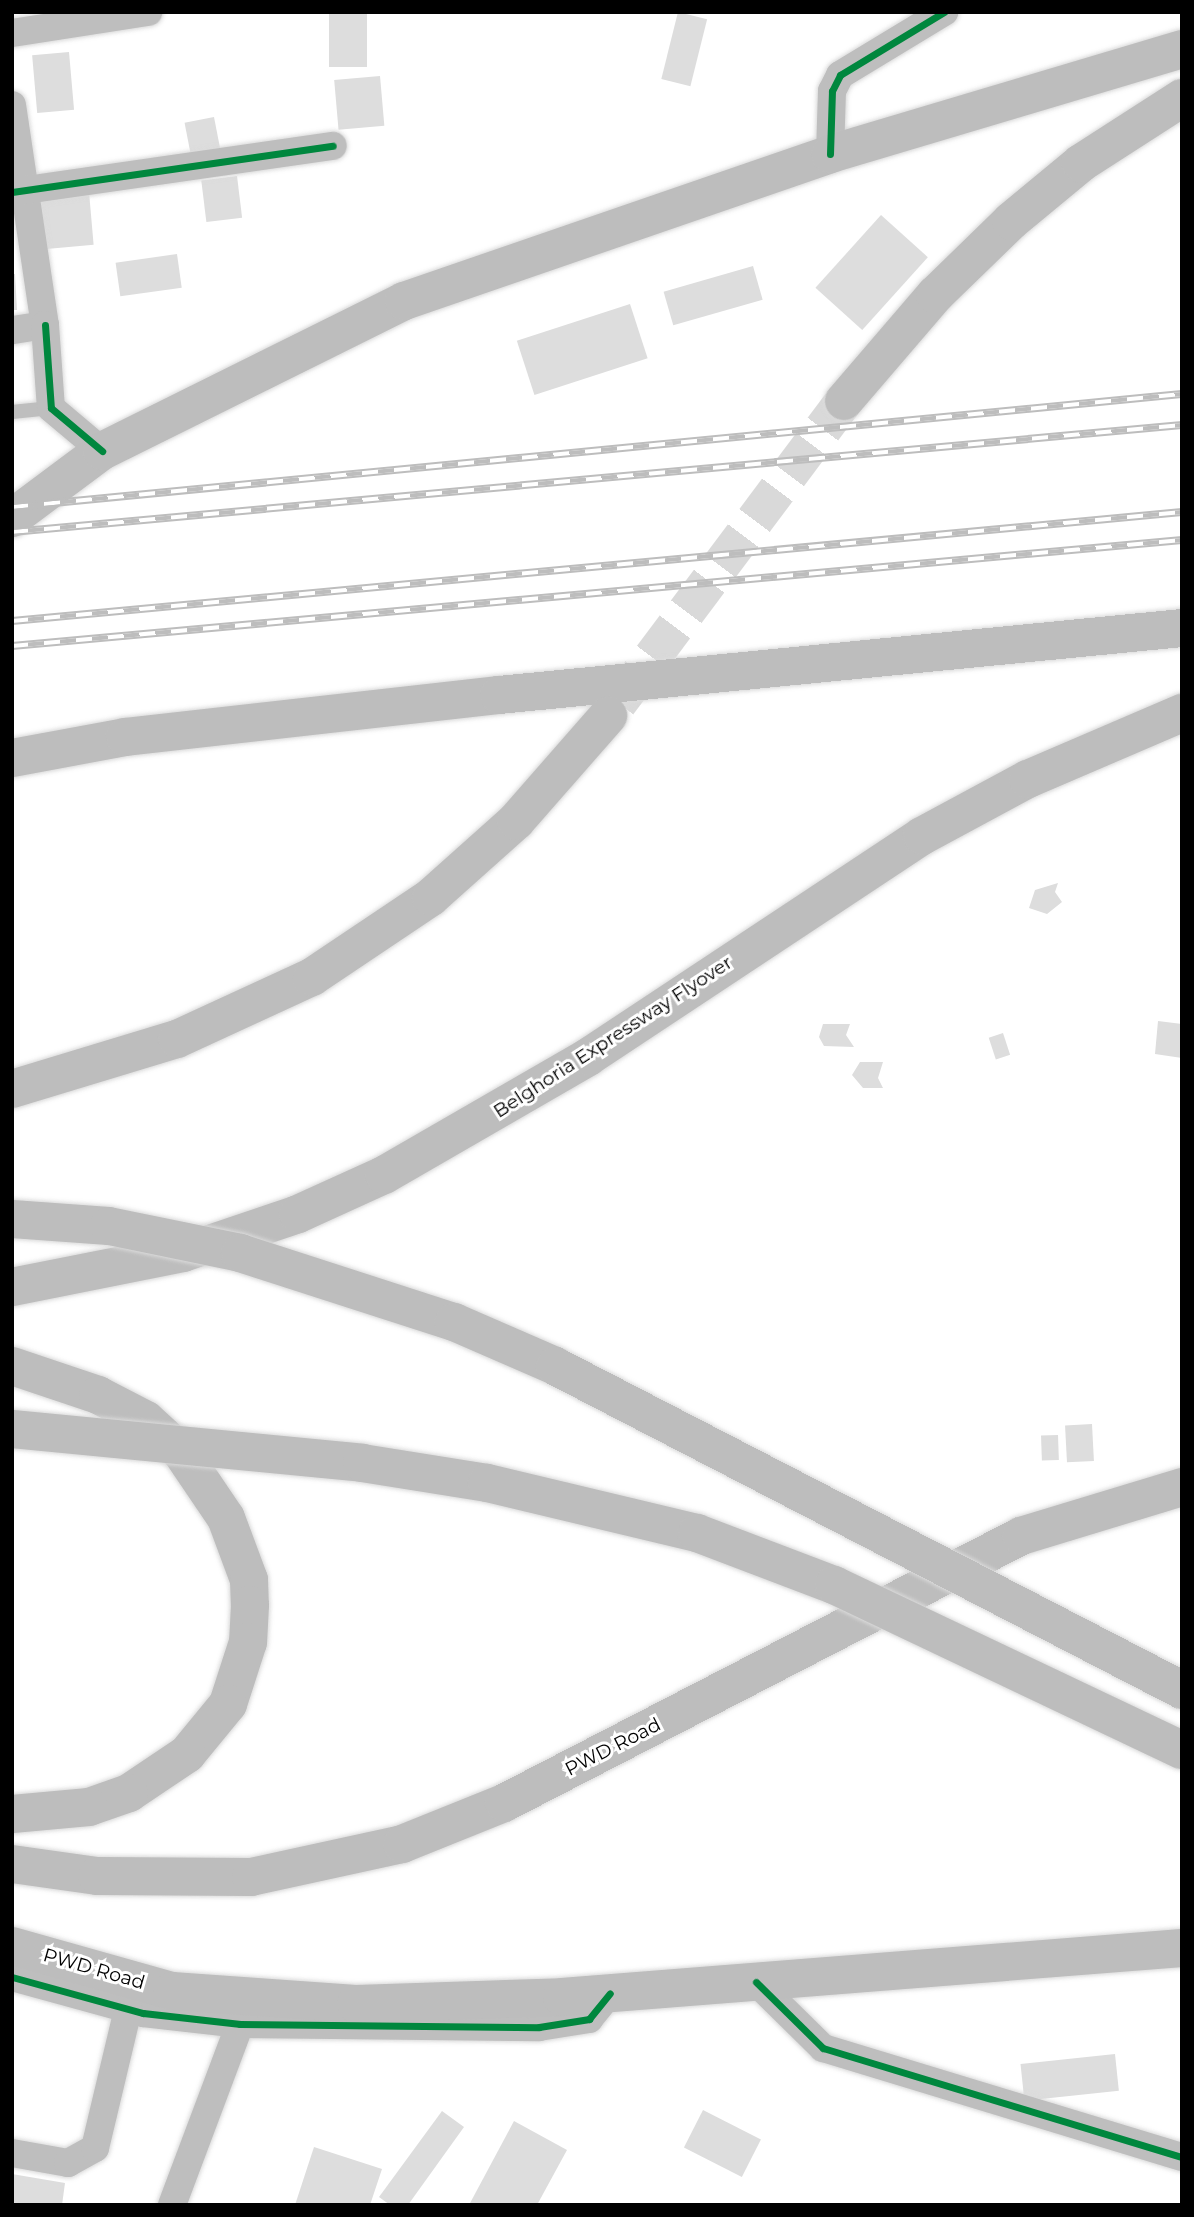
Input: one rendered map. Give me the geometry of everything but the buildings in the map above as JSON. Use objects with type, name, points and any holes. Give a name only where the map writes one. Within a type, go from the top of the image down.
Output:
[{"type":"main road","points":[[12,518],[102,451],[404,301],[830,154],[1182,49]]},
{"type":"main road","points":[[845,401],[935,295],[1011,221],[1081,163],[1182,98]]},
{"type":"main road","points":[[12,758],[125,737],[499,695],[1182,628]]},
{"type":"main road","name":"Belghoria Expressway Flyover","points":[[12,1287],[183,1252],[298,1214],[384,1175],[588,1057],[922,836],[1040,773],[1182,713]]},
{"type":"main road","points":[[12,1089],[177,1039],[312,977],[431,897],[516,821],[608,716]]},
{"type":"main road","points":[[12,1219],[109,1226],[240,1253],[454,1322],[555,1366],[1182,1690]]},
{"type":"main road","points":[[12,1366],[134,1413],[182,1453],[226,1518],[249,1580],[250,1605],[248,1642],[228,1704],[187,1754],[129,1793],[89,1807],[12,1814]]},
{"type":"main road","points":[[12,1429],[362,1463],[487,1483],[697,1533],[834,1586],[1182,1750]]},
{"type":"main road","name":"PWD Road","points":[[12,1864],[97,1876],[251,1877],[402,1844],[504,1803],[1021,1536],[1182,1487]]},
{"type":"main road","name":"PWD Road","points":[[12,1946],[245,2012],[466,2003],[1182,1948]]},
{"type":"street","points":[[12,33],[148,12]]},
{"type":"street","points":[[830,154],[832,91],[840,75],[944,12]]},
{"type":"street","points":[[12,105],[19,191],[45,326],[51,408],[102,451]]},
{"type":"street","points":[[19,191],[333,146]]},
{"type":"street","points":[[12,330],[45,326]]},
{"type":"street","points":[[12,1977],[128,2009],[245,2012],[172,2205]]},
{"type":"street","points":[[756,1982],[823,2048],[1182,2157]]},
{"type":"street","points":[[12,2153],[68,2163],[95,2148],[128,2009]]},
{"type":"lane","points":[[12,412],[51,408]]},
{"type":"tunnel","points":[[618,703],[844,401]]},
{"type":"railway","points":[[12,507],[1182,394]]},
{"type":"railway","points":[[12,532],[1182,425]]},
{"type":"railway","points":[[12,621],[1182,512]]},
{"type":"railway","points":[[12,646],[1182,540]]},
{"type":"cycle path","points":[[830,154],[832,91],[840,75],[944,12]]},
{"type":"cycle path","points":[[12,192],[333,146]]},
{"type":"cycle path","points":[[45,325],[51,408],[102,451]]},
{"type":"cycle path","points":[[12,1977],[143,2013],[240,2024],[539,2027],[589,2019],[610,1993]]},
{"type":"cycle path","points":[[756,1982],[823,2048],[1182,2157]]}]
